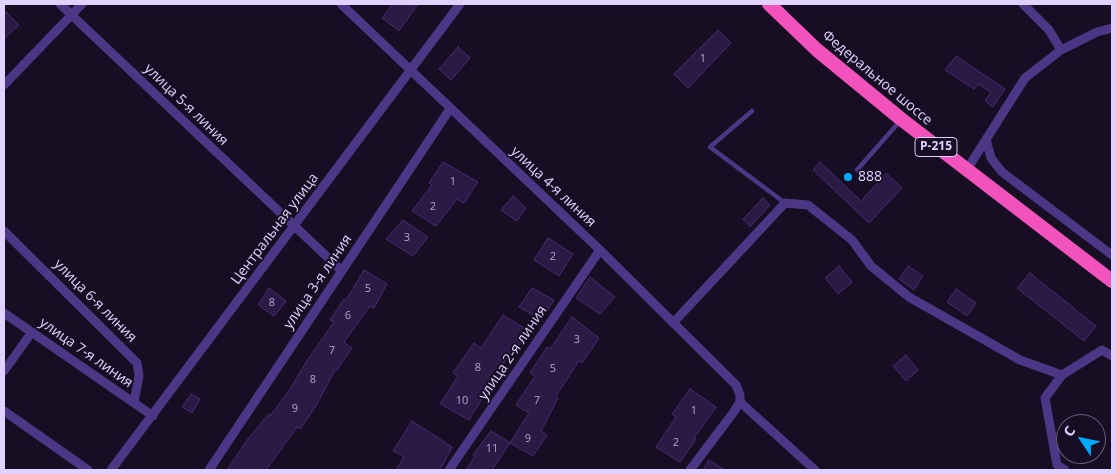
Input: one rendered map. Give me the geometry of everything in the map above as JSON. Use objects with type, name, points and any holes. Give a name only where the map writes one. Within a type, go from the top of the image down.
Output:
[{"type":"highway","name":"Федеральное шоссе","points":[[769,4],[817,50],[901,120],[1112,281]]},
{"type":"street","name":"улица 5-я линия","points":[[60,4],[342,271]]},
{"type":"street","points":[[4,85],[82,4]]},
{"type":"street","name":"улица 4-я линия","points":[[341,4],[600,250],[736,385],[740,398],[815,470]]},
{"type":"street","name":"Центральная улица","points":[[111,470],[460,4]]},
{"type":"street","points":[[1023,4],[1049,30],[1061,50]]},
{"type":"street","points":[[966,171],[1025,78],[1061,50],[1097,32],[1112,28]]},
{"type":"street","name":"улица 3-я линия","points":[[209,470],[450,109]]},
{"type":"street","points":[[986,139],[991,158],[1002,172],[1112,255]]},
{"type":"street","points":[[673,323],[785,203],[808,205],[852,240],[871,266],[909,297],[1020,360],[1062,375]]},
{"type":"street","name":"улица 6-я линия","points":[[4,231],[138,363],[139,376],[134,402]]},
{"type":"street","name":"улица 2-я линия","points":[[449,470],[600,250]]},
{"type":"street","name":"улица 7-я линия","points":[[4,312],[153,416]]},
{"type":"street","points":[[4,371],[32,332]]},
{"type":"street","points":[[1065,470],[1057,465],[1045,398],[1062,375],[1102,350],[1112,356]]},
{"type":"street","points":[[690,470],[733,413],[740,398]]},
{"type":"street","points":[[4,411],[88,470]]},
{"type":"lane","points":[[752,111],[710,147],[785,203]]},
{"type":"lane","points":[[857,170],[901,120]]},
{"type":"building","points":[[393,4],[418,4],[399,31],[382,18]]},
{"type":"building","points":[[4,10],[19,25],[4,39]]},
{"type":"building","points":[[718,30],[731,43],[688,88],[674,74]]},
{"type":"building","points":[[458,47],[470,58],[451,80],[439,69]]},
{"type":"building","points":[[956,56],[1005,89],[993,107],[985,101],[991,92],[978,84],[974,89],[945,70]]},
{"type":"building","points":[[443,162],[478,182],[464,203],[457,199],[436,226],[412,211],[432,185],[429,183]]},
{"type":"building","points":[[820,162],[861,201],[886,173],[902,188],[869,223],[813,170]]},
{"type":"building","points":[[513,196],[526,208],[517,221],[501,210]]},
{"type":"building","points":[[763,198],[770,205],[750,227],[743,219]]},
{"type":"building","points":[[403,220],[428,237],[413,256],[386,239]]},
{"type":"building","points":[[548,238],[573,254],[559,276],[534,260]]},
{"type":"building","points":[[839,266],[852,282],[838,294],[825,278]]},
{"type":"building","points":[[908,266],[923,276],[914,290],[899,279]]},
{"type":"building","points":[[364,270],[387,284],[374,308],[370,306],[344,342],[352,348],[335,370],[316,406],[300,429],[297,427],[266,470],[227,470],[247,440],[269,414],[271,415],[290,389],[334,322],[330,320],[344,299],[346,300]]},
{"type":"building","points":[[1030,273],[1096,326],[1084,341],[1017,288]]},
{"type":"building","points":[[590,277],[615,297],[600,314],[576,298]]},
{"type":"building","points":[[269,288],[286,301],[274,316],[258,305]]},
{"type":"building","points":[[532,288],[554,300],[541,320],[519,307]]},
{"type":"building","points":[[956,289],[976,303],[967,316],[947,302]]},
{"type":"building","points":[[503,315],[529,331],[511,356],[509,354],[469,420],[440,404],[458,376],[453,373],[474,343],[481,348]]},
{"type":"building","points":[[572,317],[599,338],[582,363],[579,361],[556,396],[558,398],[541,431],[547,435],[533,456],[510,443],[529,413],[516,405],[535,376],[530,373],[547,347],[550,349]]},
{"type":"building","points":[[906,355],[918,370],[906,381],[893,366]]},
{"type":"building","points":[[690,389],[716,407],[680,462],[656,447],[676,417],[672,414]]},
{"type":"building","points":[[191,394],[200,399],[192,413],[182,407]]},
{"type":"building","points":[[412,421],[452,447],[440,470],[396,470],[404,457],[393,451]]},
{"type":"building","points":[[491,431],[510,443],[492,470],[466,470],[475,456],[473,455]]},
{"type":"building","points":[[709,460],[725,470],[703,470]]},
{"type":"place","name":"888","points":[[848,177]]}]
